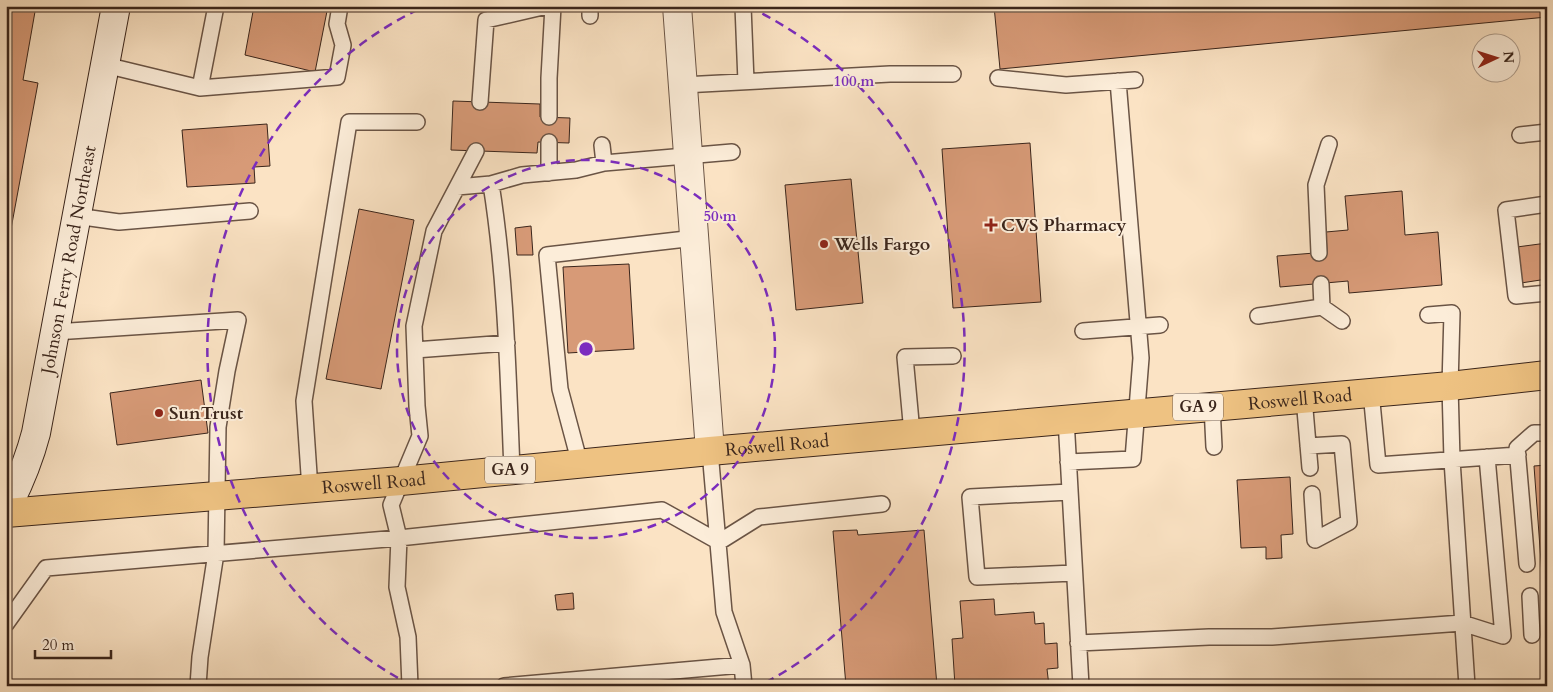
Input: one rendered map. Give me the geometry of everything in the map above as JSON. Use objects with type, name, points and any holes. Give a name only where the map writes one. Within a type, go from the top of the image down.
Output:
[{"type":"main road","name":"Roswell Road","points":[[6,511],[217,497],[401,481],[710,451],[1450,386],[1547,375]]},
{"type":"street","name":"Johnson Ferry Road Northeast","points":[[6,511],[30,458],[116,6]]},
{"type":"street","points":[[677,6],[710,451]]},
{"type":"lane","points":[[200,88],[216,6]]},
{"type":"lane","points":[[105,65],[200,88],[337,77],[344,45],[336,24],[340,6]]},
{"type":"lane","points":[[480,102],[486,20],[547,6]]},
{"type":"lane","points":[[549,117],[548,78],[553,6]]},
{"type":"lane","points":[[743,6],[746,82]]},
{"type":"lane","points":[[683,85],[890,74],[954,74]]},
{"type":"lane","points":[[998,78],[1066,85],[1135,80]]},
{"type":"lane","points":[[1068,462],[1133,459],[1141,358],[1118,81]]},
{"type":"lane","points":[[310,489],[304,402],[349,122],[417,122]]},
{"type":"lane","points":[[1520,135],[1547,132]]},
{"type":"lane","points":[[549,142],[549,172]]},
{"type":"lane","points":[[1319,253],[1316,185],[1329,144]]},
{"type":"lane","points":[[602,145],[604,163]]},
{"type":"lane","points":[[410,686],[408,637],[397,587],[400,538],[391,505],[420,436],[414,326],[434,231],[476,151]]},
{"type":"lane","points":[[458,187],[490,184],[522,175],[576,170],[604,163],[732,152]]},
{"type":"lane","points":[[490,184],[498,230],[507,343],[512,470]]},
{"type":"lane","points":[[1547,204],[1506,210],[1516,296],[1547,293]]},
{"type":"lane","points":[[76,216],[119,222],[250,211]]},
{"type":"lane","points":[[580,464],[560,389],[547,255],[694,238]]},
{"type":"lane","points":[[1321,284],[1322,307]]},
{"type":"lane","points":[[1258,316],[1322,307],[1342,321]]},
{"type":"lane","points":[[1428,315],[1452,314],[1450,386],[1452,460],[1467,686]]},
{"type":"lane","points":[[55,332],[238,320],[227,371],[218,428],[216,553],[200,657],[198,686]]},
{"type":"lane","points":[[1083,331],[1160,325]]},
{"type":"lane","points":[[415,350],[507,343]]},
{"type":"lane","points":[[912,433],[906,357],[953,356]]},
{"type":"lane","points":[[1371,392],[1378,465],[1518,455]]},
{"type":"lane","points":[[1304,398],[1310,468]]},
{"type":"lane","points":[[1212,406],[1214,447]]},
{"type":"lane","points":[[1066,419],[1081,686]]},
{"type":"lane","points":[[1528,564],[1517,448],[1534,433],[1547,433]]},
{"type":"lane","points":[[1308,446],[1342,444],[1349,522],[1315,540],[1312,494]]},
{"type":"lane","points":[[710,451],[724,612],[742,665],[744,686]]},
{"type":"lane","points":[[1078,643],[1272,636],[1462,623],[1503,636],[1487,458]]},
{"type":"lane","points":[[1070,492],[970,497],[977,577],[1074,573]]},
{"type":"lane","points":[[719,542],[760,517],[882,504]]},
{"type":"lane","points":[[8,621],[46,568],[400,538],[662,510],[719,542]]},
{"type":"lane","points":[[1530,596],[1532,635]]},
{"type":"lane","points":[[504,686],[742,665]]},
{"type":"building","points":[[6,6],[36,6],[23,80],[38,83],[6,256]]},
{"type":"building","points":[[254,6],[328,6],[315,72],[245,55]]},
{"type":"building","points":[[994,6],[1547,6],[1547,17],[1000,69]]},
{"type":"building","points":[[453,101],[540,104],[540,117],[570,118],[569,143],[538,142],[537,153],[451,150]]},
{"type":"building","points":[[267,124],[270,166],[254,167],[255,183],[187,187],[182,130]]},
{"type":"building","name":"CVS Pharmacy","points":[[1030,143],[1041,302],[953,308],[942,149]]},
{"type":"building","name":"Wells Fargo","points":[[851,179],[863,303],[796,310],[785,185]]},
{"type":"building","points":[[1402,191],[1405,235],[1438,232],[1442,285],[1349,293],[1348,281],[1280,287],[1277,256],[1327,252],[1326,232],[1348,230],[1345,196]]},
{"type":"building","points":[[359,209],[414,220],[381,389],[326,379]]},
{"type":"building","points":[[531,226],[533,255],[517,255],[515,228]]},
{"type":"building","points":[[1547,243],[1547,279],[1521,283],[1517,247]]},
{"type":"building","points":[[629,264],[634,349],[568,353],[563,267]]},
{"type":"building","name":"SunTrust","points":[[201,380],[208,433],[117,445],[110,393]]},
{"type":"building","points":[[1547,465],[1547,616],[1545,616],[1534,466]]},
{"type":"building","points":[[1290,477],[1293,534],[1281,535],[1282,558],[1266,559],[1266,547],[1241,548],[1237,480]]},
{"type":"building","points":[[857,530],[858,535],[924,530],[937,686],[846,686],[833,531]]},
{"type":"building","points":[[573,593],[574,609],[557,610],[555,595]]},
{"type":"building","points":[[994,599],[995,615],[1034,612],[1035,624],[1044,623],[1045,644],[1057,643],[1058,668],[1047,669],[1049,686],[955,686],[952,639],[963,638],[960,601]]},
{"type":"place","name":"CVS Pharmacy","points":[[991,225]]},
{"type":"place","name":"Wells Fargo","points":[[824,244]]},
{"type":"place","name":"SunTrust","points":[[159,413]]}]
